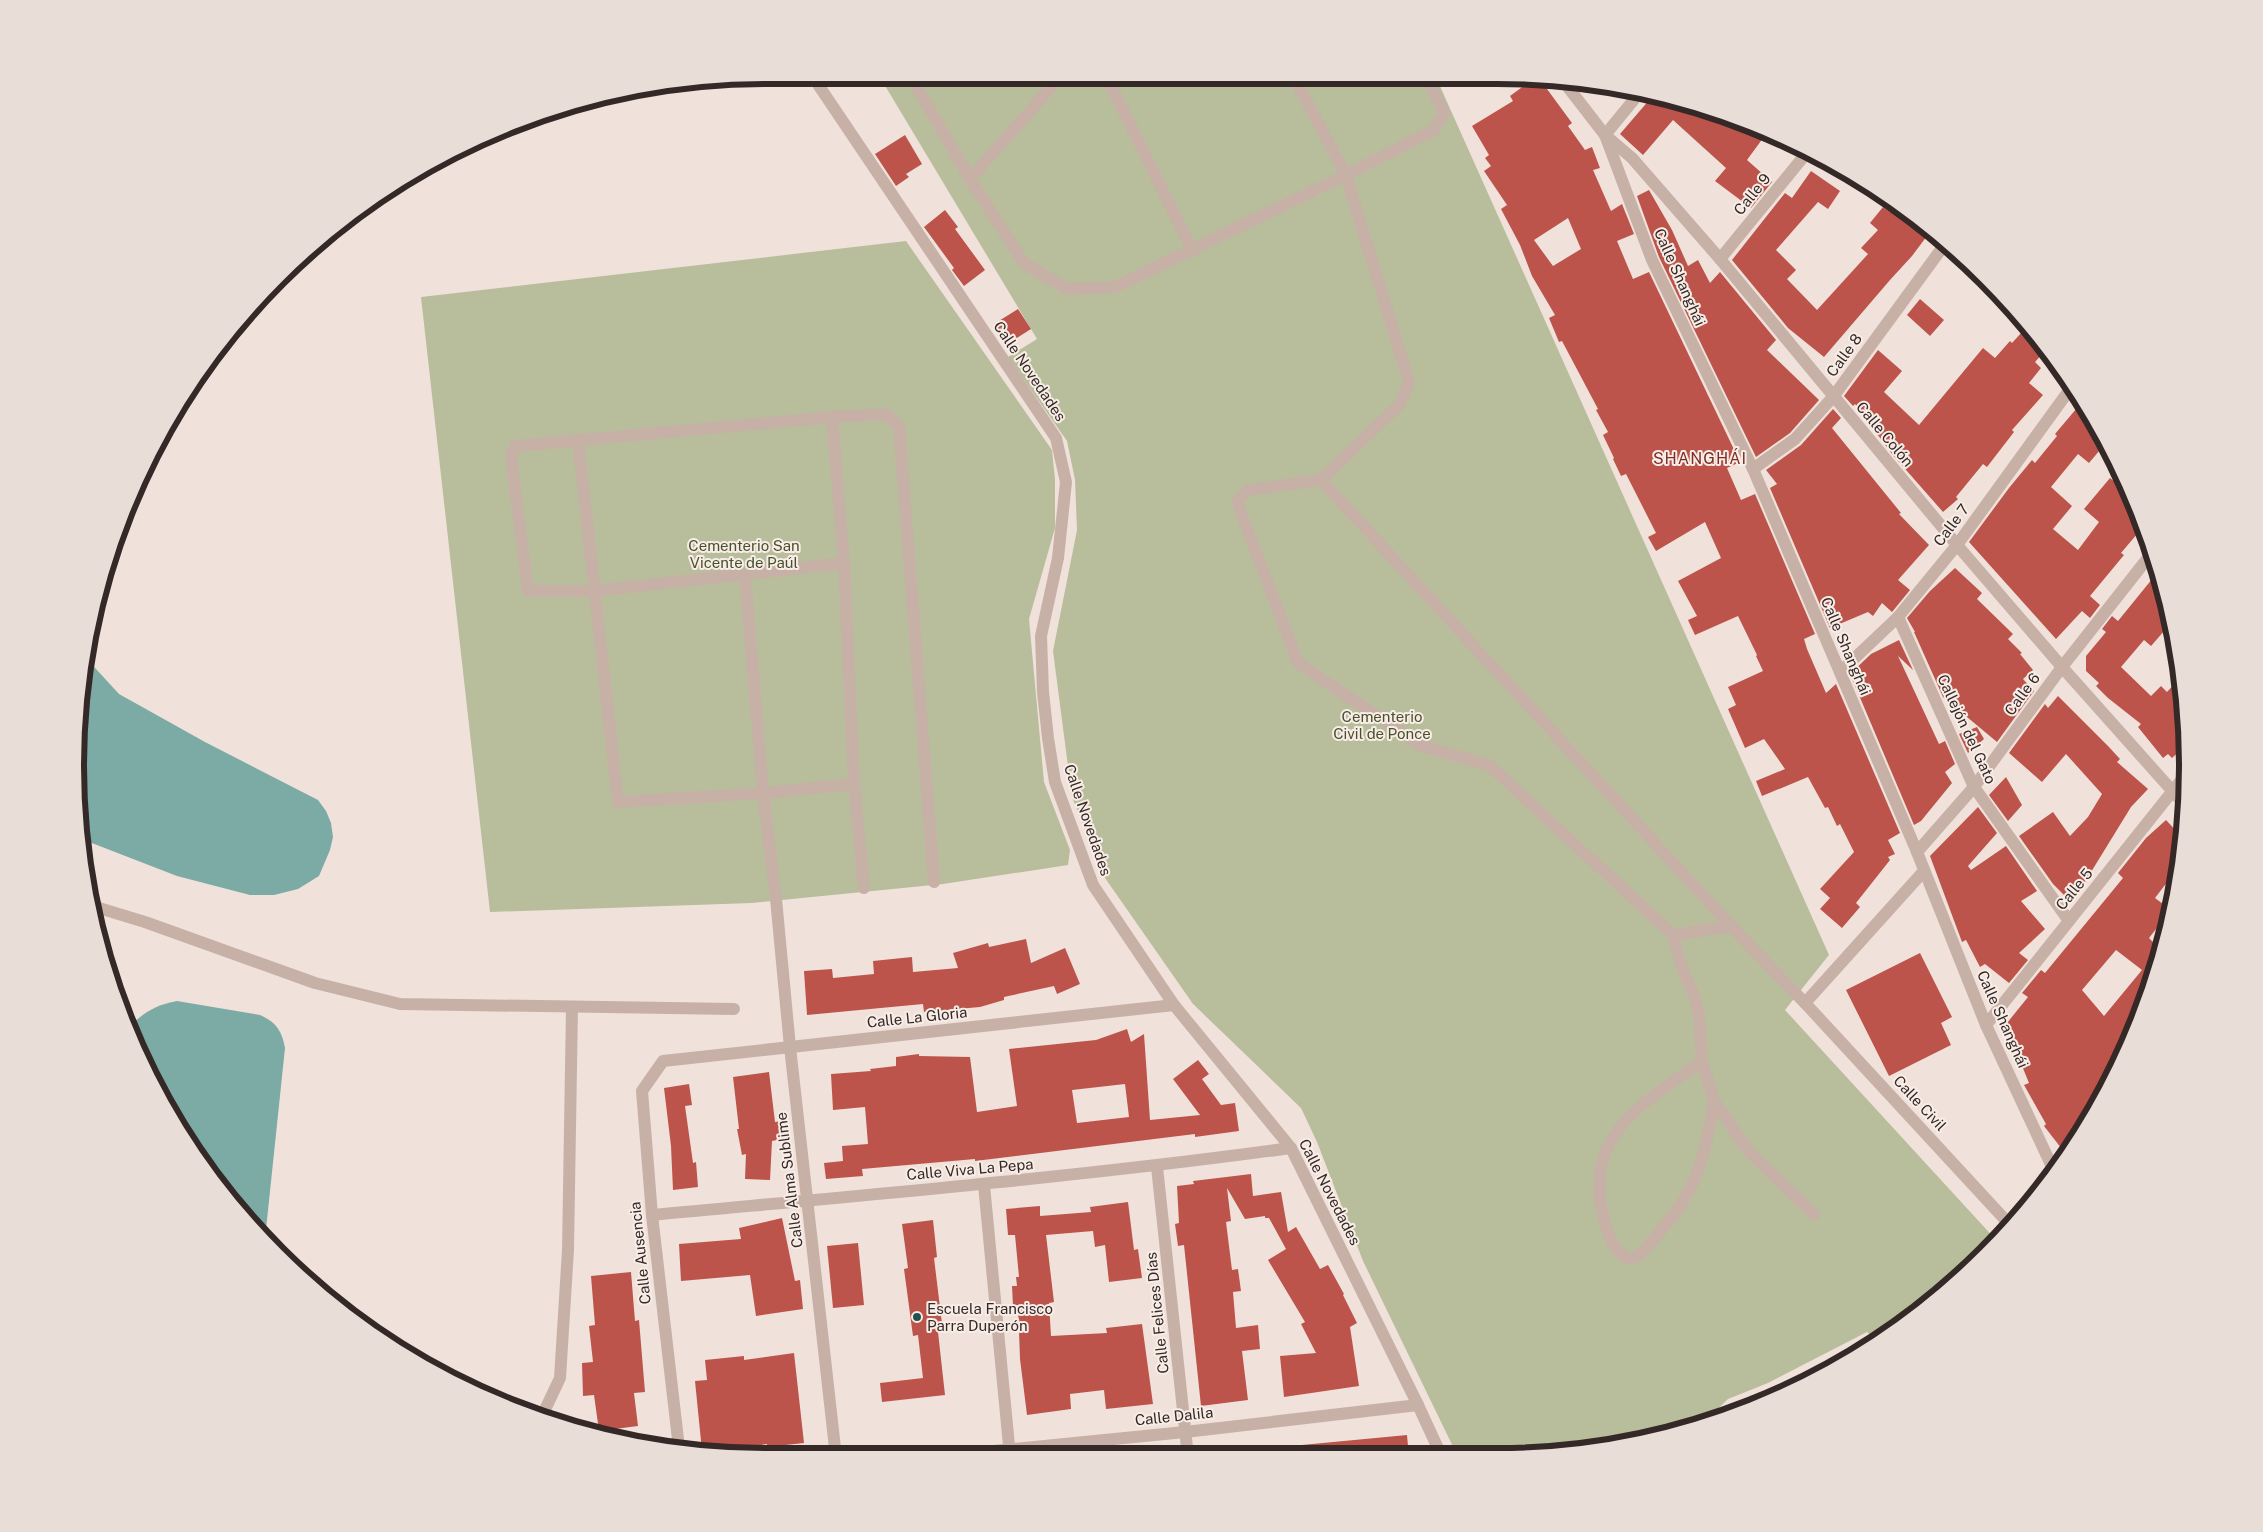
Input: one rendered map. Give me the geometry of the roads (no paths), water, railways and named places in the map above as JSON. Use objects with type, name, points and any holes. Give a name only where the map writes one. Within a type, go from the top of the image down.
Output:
[{"type":"street","name":"Calle Novedades","points":[[818,84],[1056,438],[1066,482],[1062,530],[1054,584],[1041,636],[1048,738],[1054,782],[1093,886],[1174,1004],[1291,1148],[1438,1448]]},
{"type":"street","points":[[915,84],[970,179],[1024,263],[1067,288],[1115,287],[1193,251],[1434,130],[1444,113],[1430,84]]},
{"type":"street","points":[[970,179],[1054,84]]},
{"type":"street","points":[[1110,84],[1193,251]]},
{"type":"street","points":[[1297,84],[1346,175],[1409,382],[1400,404],[1320,480],[1248,490],[1237,502],[1298,663],[1422,746],[1489,765],[1673,936],[1681,965],[1695,998],[1699,1016],[1702,1061],[1714,1102],[1750,1154],[1814,1214]]},
{"type":"street","name":"Calle Colón","points":[[1569,88],[1605,135],[1632,158],[1720,259],[1833,397],[2062,668],[2178,797]]},
{"type":"street","points":[[1605,135],[1635,98]]},
{"type":"street","name":"Calle Shanghái","points":[[1605,135],[1652,260],[1754,469],[1917,852],[1986,1025],[2051,1164]]},
{"type":"street","name":"Calle 9","points":[[1720,259],[1804,157]]},
{"type":"street","name":"Calle 8","points":[[1754,469],[1795,439],[1833,397],[1942,249]]},
{"type":"street","name":"Calle 7","points":[[1840,672],[1898,617],[1957,545],[2068,393]]},
{"type":"street","points":[[844,563],[593,591],[528,591],[511,457],[515,446],[832,417],[886,414],[899,426],[934,882]]},
{"type":"street","points":[[832,417],[844,563],[854,784],[864,888]]},
{"type":"street","points":[[578,440],[593,591],[618,802],[763,793],[854,784]]},
{"type":"street","name":"Calle Civil","points":[[1320,480],[1731,926],[1806,1003],[2006,1220]]},
{"type":"street","name":"Calle 6","points":[[1917,852],[1974,788],[2062,668],[2147,559]]},
{"type":"street","name":"Calle Alma Sublime","points":[[745,575],[763,793],[835,1448]]},
{"type":"street","name":"Callejón del Gato","points":[[1898,617],[1974,788],[2069,921]]},
{"type":"street","name":"Calle 5","points":[[1986,1025],[2179,783]]},
{"type":"street","points":[[1806,1003],[1924,872]]},
{"type":"street","points":[[99,908],[154,925],[315,983],[400,1004],[734,1009]]},
{"type":"street","points":[[1673,936],[1731,926]]},
{"type":"street","name":"Calle La Gloria","points":[[663,1061],[1174,1004]]},
{"type":"street","points":[[544,1411],[560,1378],[568,1250],[572,1007]]},
{"type":"street","name":"Calle Ausencia","points":[[663,1061],[642,1091],[652,1215],[677,1442]]},
{"type":"street","points":[[1702,1061],[1634,1111],[1619,1127],[1606,1147],[1600,1174],[1602,1209],[1608,1235],[1618,1253],[1623,1257],[1630,1259],[1640,1254],[1666,1225],[1692,1187],[1704,1156],[1714,1102]]},
{"type":"street","name":"Calle Viva La Pepa","points":[[652,1215],[984,1185],[1157,1166],[1291,1148]]},
{"type":"street","name":"Calle Felices Días","points":[[1157,1166],[1187,1448]]},
{"type":"street","points":[[984,1185],[1010,1448]]},
{"type":"street","name":"Calle Dalila","points":[[1052,1448],[1418,1405]]},
{"type":"water","points":[[92,665],[119,694],[205,742],[318,800],[326,811],[331,823],[333,837],[330,850],[319,876],[298,889],[274,895],[250,895],[177,876],[88,842],[85,811],[84,766],[85,721]]},
{"type":"water","points":[[177,1001],[260,1015],[274,1024],[282,1037],[285,1048],[266,1229],[225,1181],[199,1145],[175,1107],[154,1068],[134,1022],[151,1010]]},
{"type":"place","name":"Escuela Francisco Parra Duperón","points":[[917,1317]]},
{"type":"district","name":"SHANGHÁI","points":[[1700,458]]},
{"type":"park label","name":"Cementerio San Vicente de Paúl","points":[[744,554]]},
{"type":"park label","name":"Cementerio Civil de Ponce","points":[[1382,724]]}]
